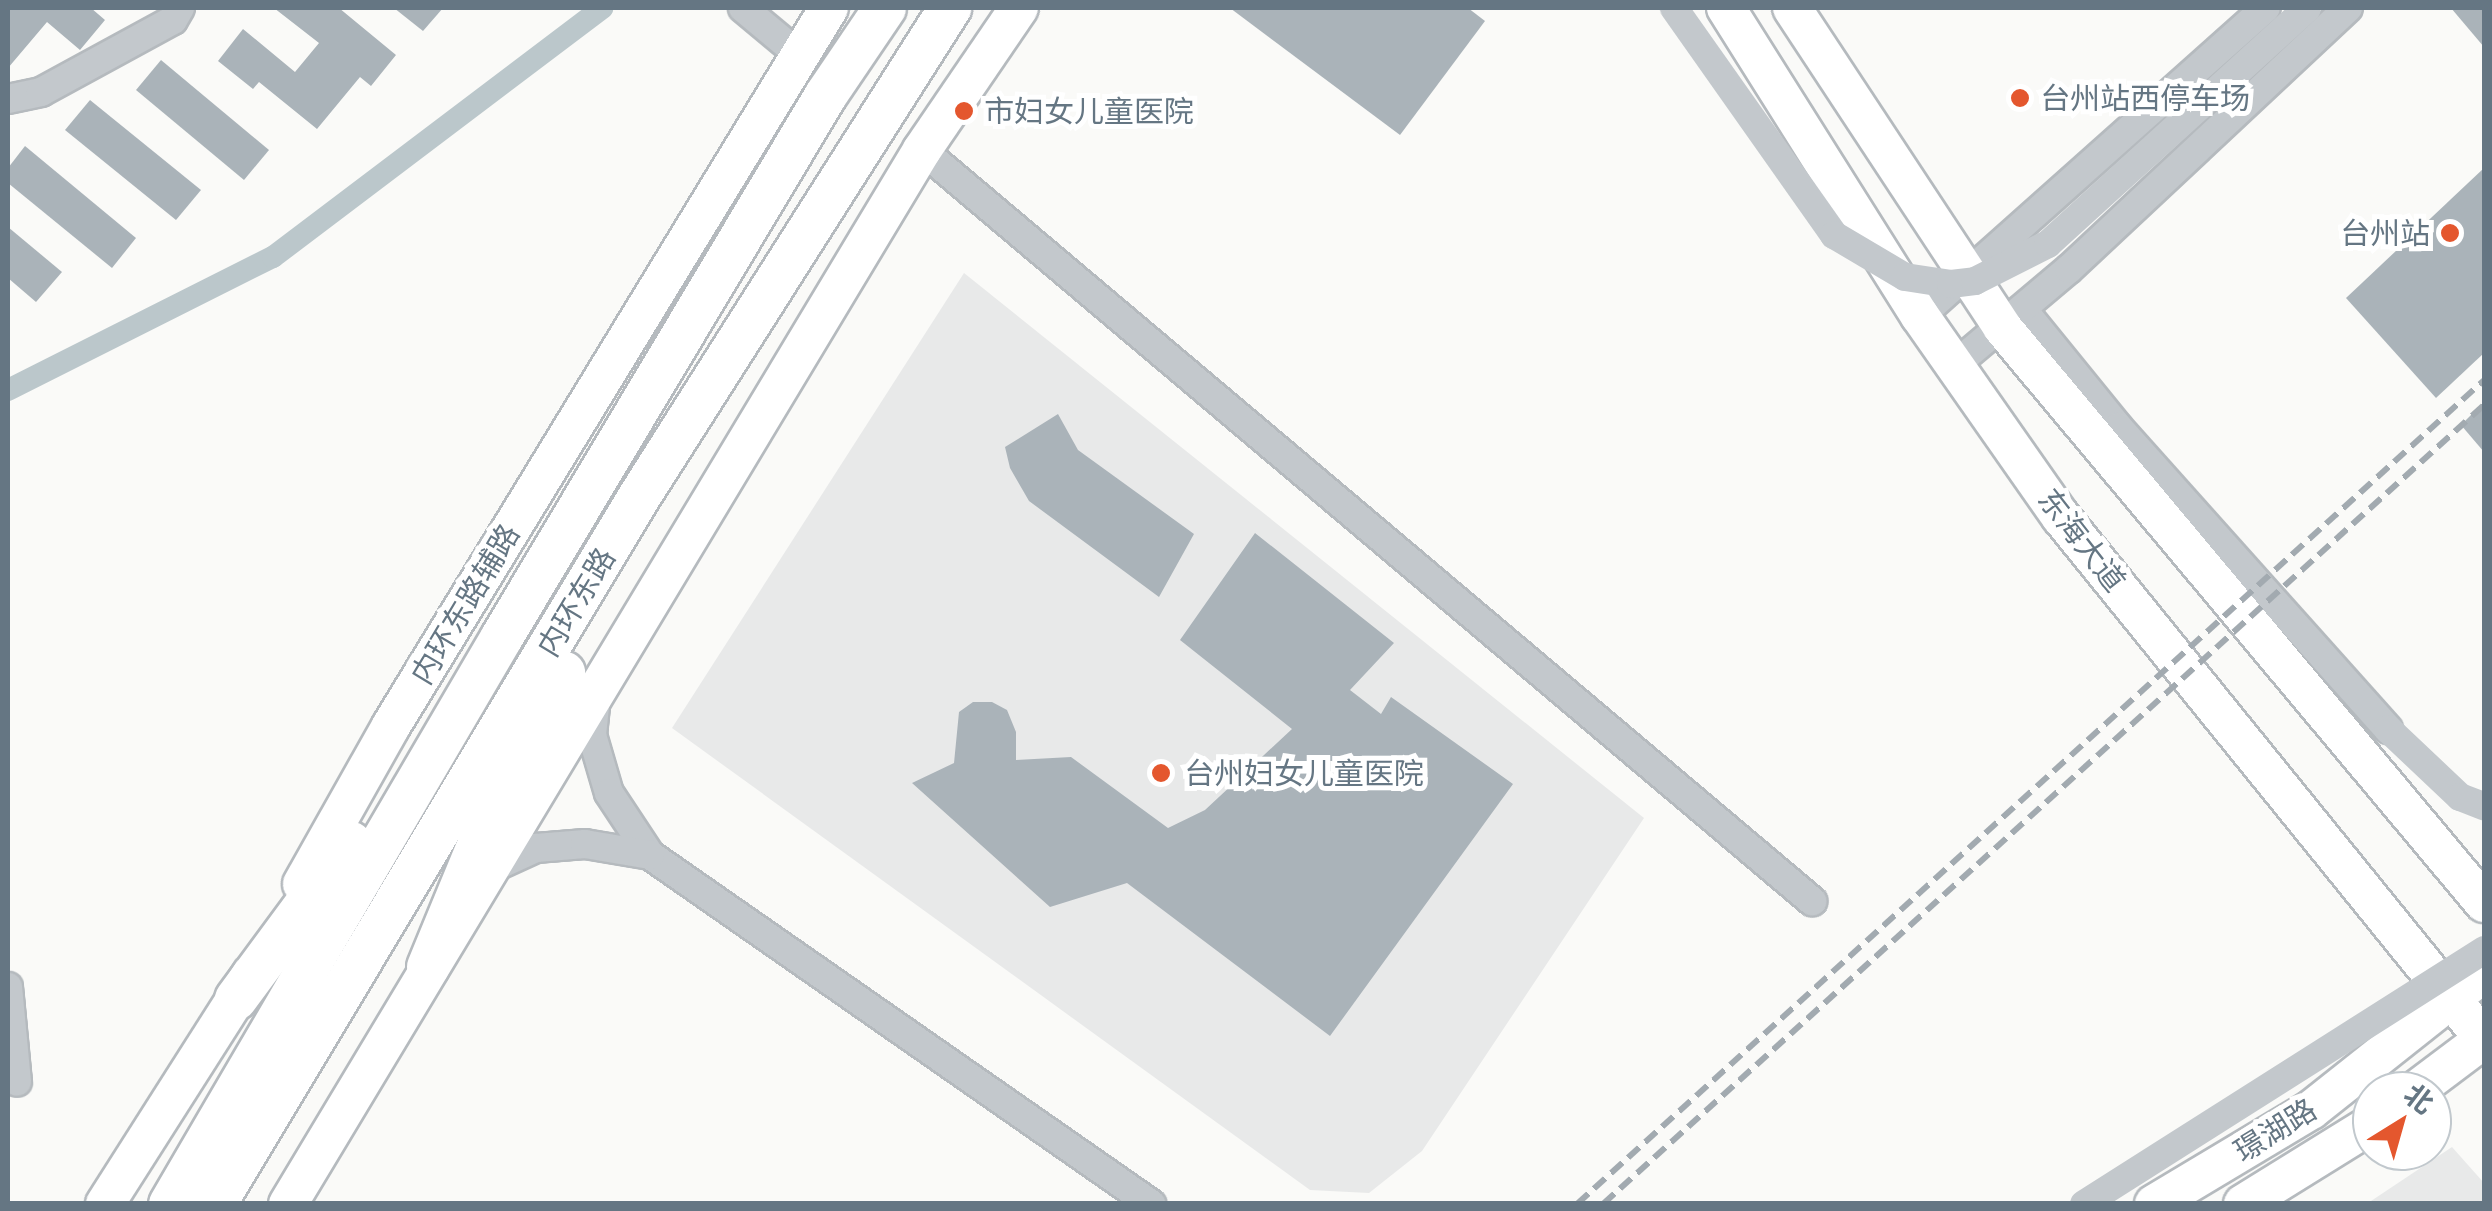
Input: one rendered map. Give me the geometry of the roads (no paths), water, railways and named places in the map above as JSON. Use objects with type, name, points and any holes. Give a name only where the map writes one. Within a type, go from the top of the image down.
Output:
[{"type":"highway","name":"内环东路","points":[[214,1204],[271,1070],[502,636],[816,112],[885,8]]},
{"type":"highway","name":"内环东路","points":[[170,1204],[271,1070],[950,8]]},
{"type":"highway","points":[[428,967],[497,800],[604,597],[639,497]]},
{"type":"highway","points":[[236,999],[502,636]]},
{"type":"main road","name":"内环东路辅路","points":[[105,1204],[236,999],[392,726],[797,53],[829,8]]},
{"type":"main road","points":[[288,1204],[490,870],[598,682],[922,150],[1019,8]]},
{"type":"main road","name":"东海大道","points":[[1726,8],[1920,316],[2062,517],[2484,1039]]},
{"type":"main road","points":[[1792,8],[1967,278],[2012,318],[2484,903]]},
{"type":"main road","name":"璟湖路","points":[[2154,1204],[2310,1110],[2454,1000],[2484,972]]},
{"type":"main road","points":[[2442,1071],[2484,1039]]},
{"type":"main road","name":"璟湖路","points":[[2243,1204],[2352,1136]]},
{"type":"street","points":[[8,99],[41,92],[173,20],[180,8]]},
{"type":"street","points":[[744,8],[797,53]]},
{"type":"street","points":[[1674,8],[1834,235],[1904,277],[1951,284],[1975,281],[2048,244],[2307,8]]},
{"type":"street","points":[[1920,316],[2266,8]]},
{"type":"street","points":[[1956,364],[2012,318],[2348,8]]},
{"type":"street","points":[[922,150],[1812,902]]},
{"type":"street","points":[[2012,318],[2118,428],[2388,728],[2460,796],[2484,806]]},
{"type":"street","points":[[598,682],[592,735],[608,793],[650,855],[1151,1204]]},
{"type":"street","points":[[490,870],[536,848],[585,844],[650,855]]},
{"type":"street","points":[[2084,1204],[2484,950]]},
{"type":"street","points":[[8,988],[17,1082]]},
{"type":"waterway","points":[[8,390],[273,257],[602,8]]},
{"type":"railway","points":[[1577,1204],[2484,380]]},
{"type":"railway","points":[[1603,1204],[2484,405]]},
{"type":"place","name":"台州站西停车场","points":[[2020,98]]},
{"type":"place","name":"市妇女儿童医院","points":[[964,111]]},
{"type":"place","name":"台州站","points":[[2450,233]]},
{"type":"place","name":"台州妇女儿童医院","points":[[1161,773]]}]
